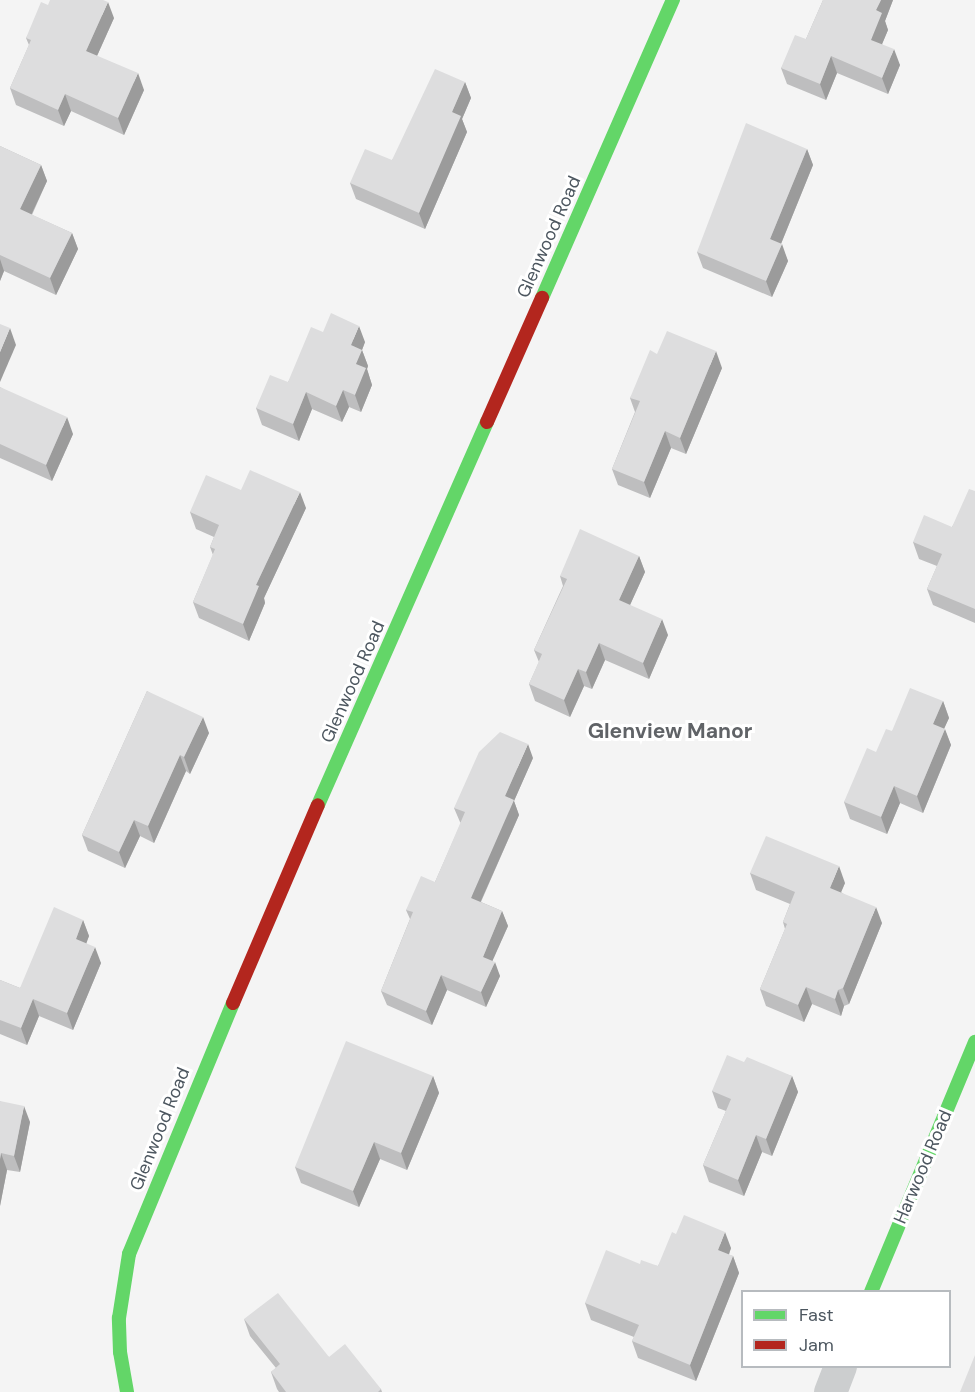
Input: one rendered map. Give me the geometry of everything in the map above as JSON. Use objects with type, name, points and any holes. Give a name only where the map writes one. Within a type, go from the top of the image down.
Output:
[{"type":"street","name":"Glenwood Road","points":[[127,1392],[120,1352],[119,1318],[129,1254],[176,1136],[301,843],[673,0]]},
{"type":"street","name":"Harwood Road","points":[[873,1290],[975,1042]]},
{"type":"street","points":[[830,1392],[839,1368]]},
{"type":"building","points":[[50,0],[103,0],[108,2],[86,51],[138,73],[118,118],[65,94],[58,110],[10,88],[31,40],[26,38],[41,2],[48,5]]},
{"type":"building","points":[[823,0],[881,0],[876,10],[882,13],[871,40],[894,49],[882,78],[831,56],[820,84],[781,68],[795,35],[806,39]]},
{"type":"building","points":[[435,69],[465,82],[452,112],[461,116],[419,213],[350,183],[365,149],[392,160]]},
{"type":"building","points":[[746,123],[807,149],[770,239],[782,244],[766,281],[697,252]]},
{"type":"building","points":[[0,146],[41,165],[20,209],[72,233],[50,278],[0,255]]},
{"type":"building","points":[[331,313],[359,326],[351,345],[362,350],[356,364],[366,368],[355,395],[343,390],[336,406],[306,392],[293,424],[256,408],[270,375],[288,382],[311,327],[323,332]]},
{"type":"building","points":[[0,324],[10,328],[0,352]]},
{"type":"building","points":[[667,331],[716,351],[680,438],[665,431],[644,482],[612,469],[640,401],[630,398],[650,350],[657,354]]},
{"type":"building","points":[[0,387],[67,417],[46,465],[0,444]]},
{"type":"building","points":[[250,470],[300,492],[256,585],[259,586],[243,624],[193,602],[215,549],[210,547],[219,525],[190,512],[206,475],[241,490]]},
{"type":"building","points":[[969,489],[975,491],[975,609],[927,589],[942,554],[913,542],[924,515],[952,527]]},
{"type":"building","points":[[580,529],[639,556],[619,600],[662,619],[643,663],[599,643],[586,672],[578,669],[564,700],[529,684],[542,654],[534,650],[567,579],[560,576]]},
{"type":"building","points":[[910,688],[943,701],[933,724],[945,729],[917,796],[894,786],[881,817],[844,802],[867,748],[876,752],[886,729],[892,731]]},
{"type":"building","points":[[147,691],[203,717],[184,757],[180,755],[148,826],[134,820],[119,852],[82,835]]},
{"type":"building","points":[[500,732],[528,744],[505,796],[514,800],[471,898],[502,911],[483,957],[495,962],[481,992],[441,975],[426,1011],[381,991],[413,912],[406,910],[421,876],[435,882],[465,812],[454,808],[479,752]]},
{"type":"building","points":[[766,836],[839,866],[830,888],[876,907],[843,988],[838,990],[835,999],[806,987],[798,1005],[760,989],[787,924],[783,922],[795,892],[750,873]]},
{"type":"building","points":[[54,907],[83,920],[76,939],[95,947],[67,1013],[33,999],[21,1028],[0,1020],[0,980],[20,988]]},
{"type":"building","points":[[346,1041],[433,1076],[401,1153],[374,1142],[353,1191],[295,1167]]},
{"type":"building","points":[[727,1055],[744,1062],[747,1057],[792,1076],[766,1139],[756,1135],[738,1180],[703,1165],[731,1099],[712,1091]]},
{"type":"building","points":[[0,1101],[24,1106],[14,1156],[1,1153],[0,1159]]},
{"type":"building","points":[[684,1215],[725,1232],[718,1250],[733,1256],[690,1365],[632,1341],[639,1325],[585,1303],[606,1250],[640,1264],[641,1260],[658,1266],[672,1232],[676,1234]]},
{"type":"building","points":[[278,1293],[329,1357],[345,1344],[381,1389],[378,1392],[286,1392],[271,1372],[280,1364],[244,1319]]},
{"type":"building","points":[[975,1355],[975,1392],[960,1392]]},
{"type":"traffic: fast","points":[[542,298],[673,0]]},
{"type":"traffic: fast","points":[[318,805],[487,422]]},
{"type":"traffic: fast","points":[[127,1392],[120,1352],[119,1318],[129,1254],[233,1003]]},
{"type":"traffic: fast","points":[[872,1290],[975,1042]]},
{"type":"traffic: jam","points":[[487,422],[542,298]]},
{"type":"traffic: jam","points":[[233,1003],[318,805]]},
{"type":"district","name":"Glenview Manor","points":[[670,731]]}]
